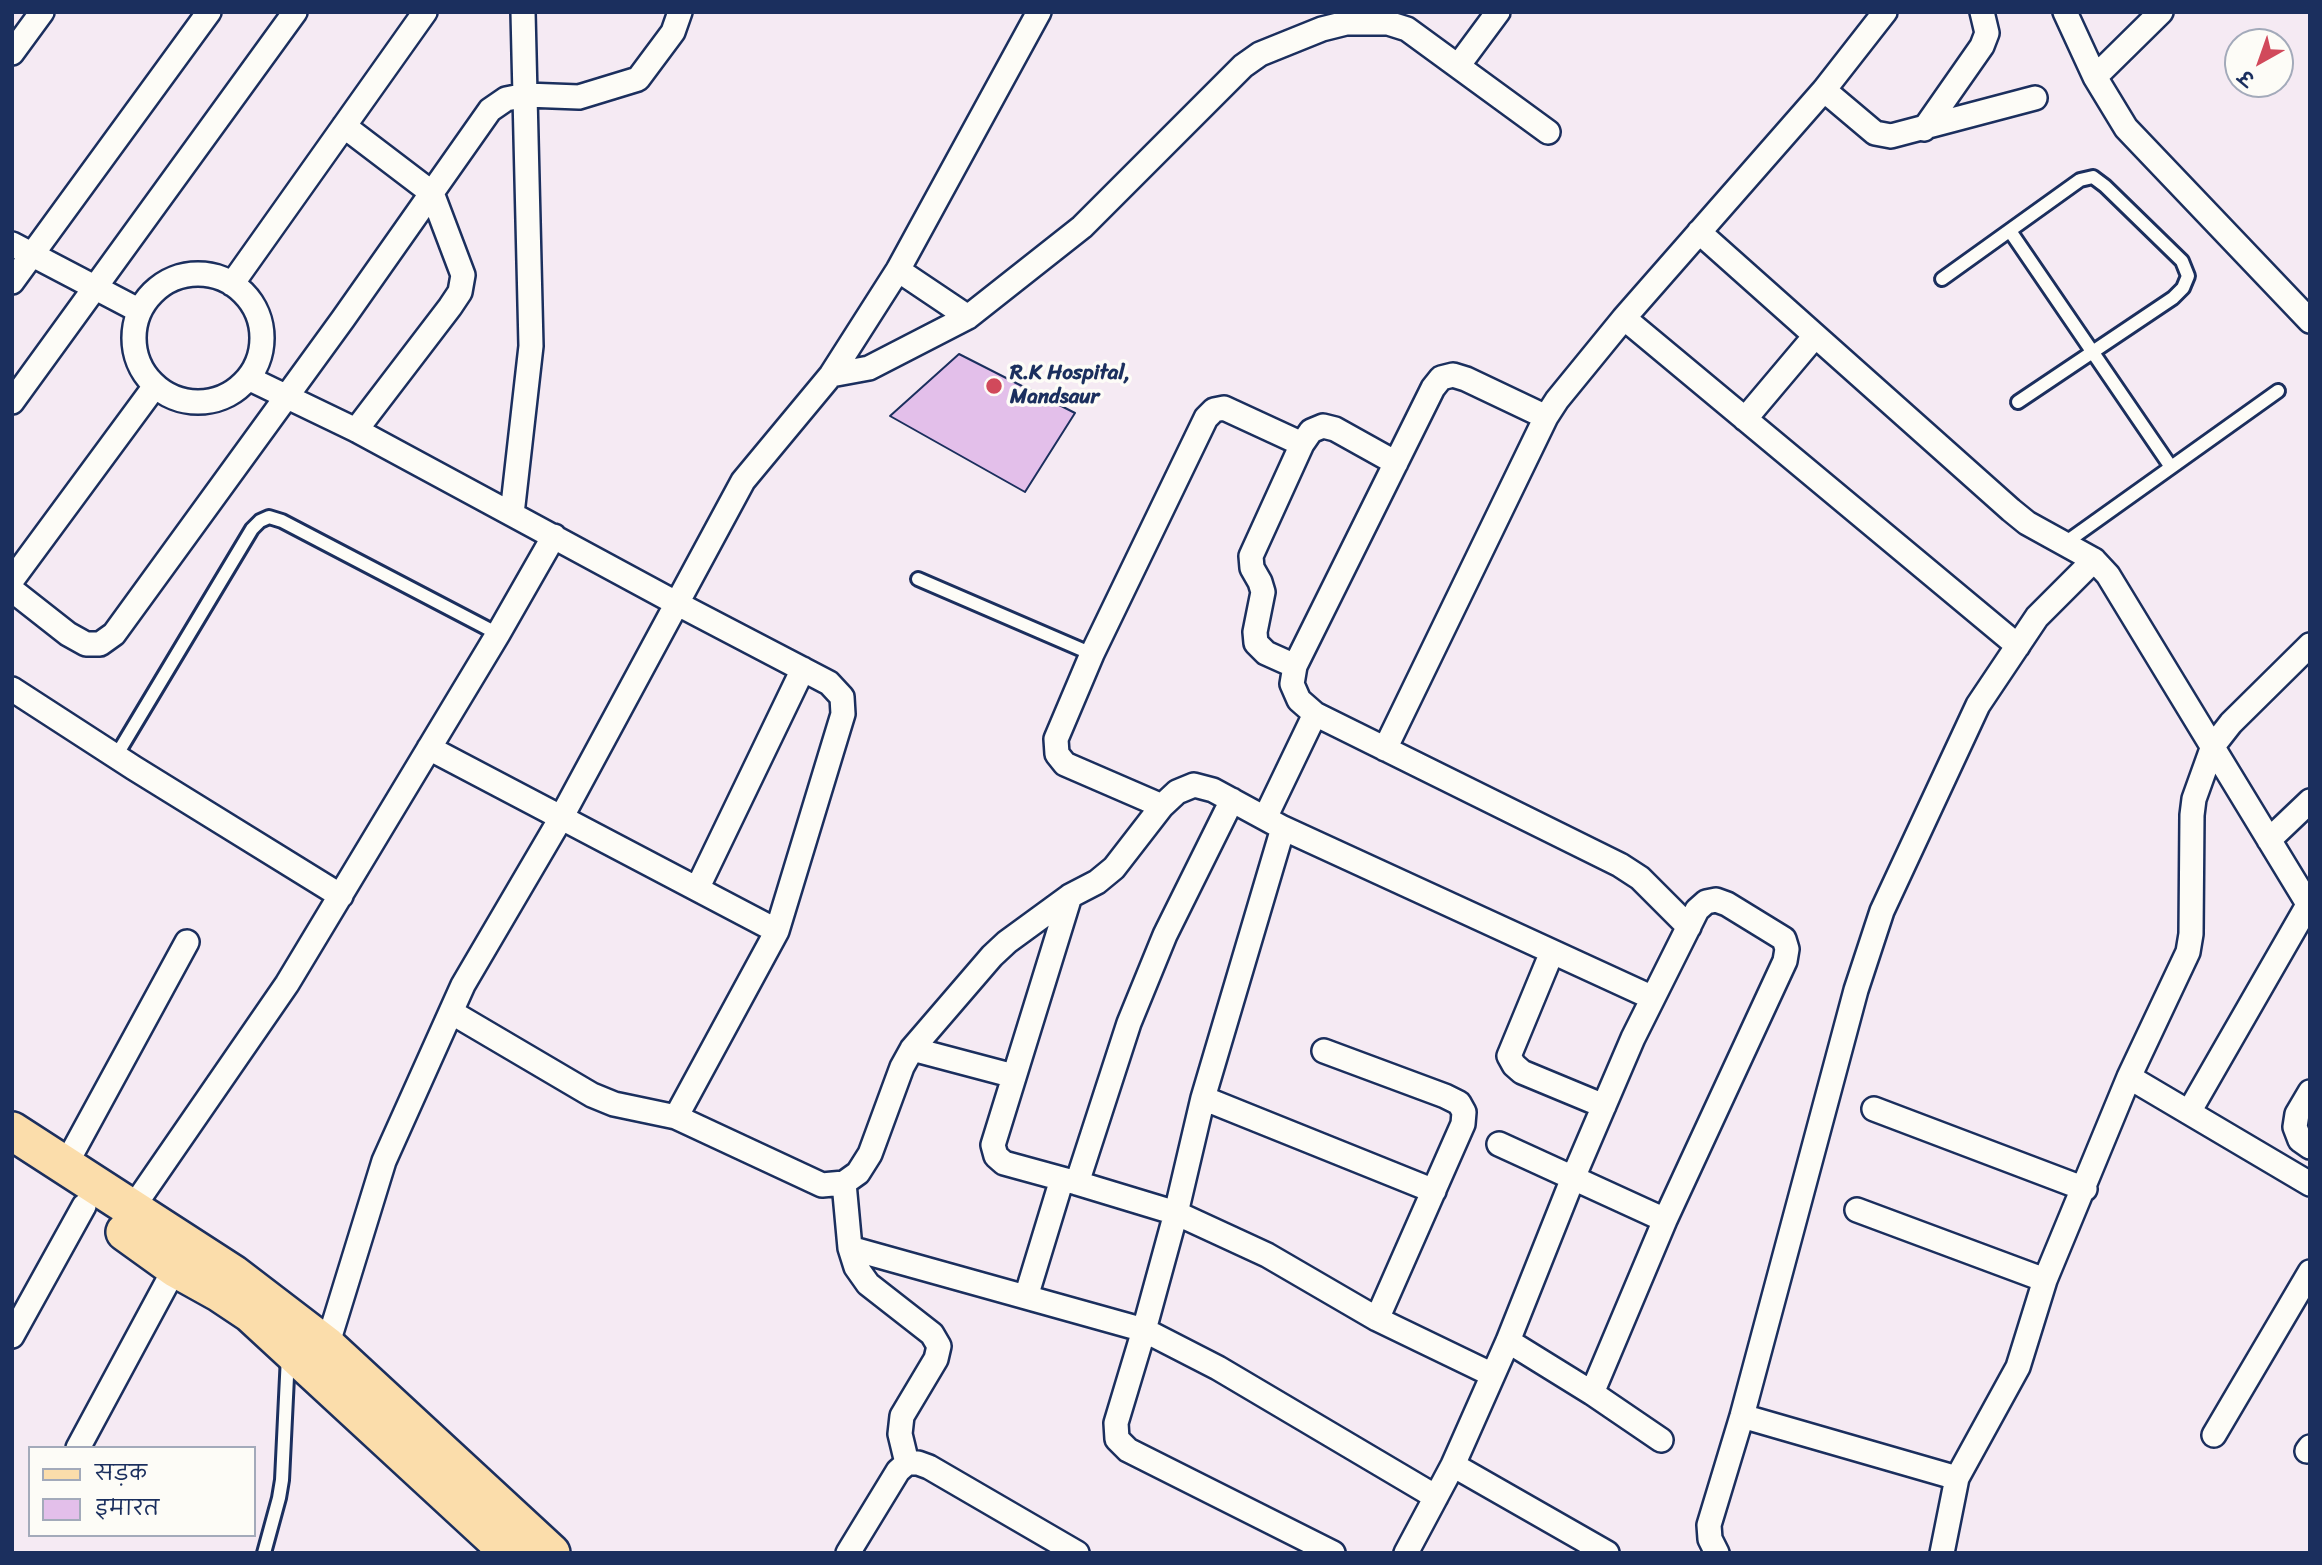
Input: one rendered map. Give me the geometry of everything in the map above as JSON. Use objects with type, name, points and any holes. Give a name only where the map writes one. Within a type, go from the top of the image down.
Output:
[{"type":"main road","points":[[12,1131],[65,1166],[175,1268],[227,1283],[250,1313],[510,1553]]},
{"type":"main road","points":[[12,1161],[84,1206],[125,1219],[327,1346],[551,1553]]},
{"type":"street","points":[[12,53],[42,12]]},
{"type":"street","points":[[12,282],[22,249],[209,12]]},
{"type":"street","points":[[12,402],[295,12]]},
{"type":"street","points":[[232,284],[425,12]]},
{"type":"street","points":[[512,514],[531,346],[523,12]]},
{"type":"street","points":[[12,590],[68,634],[86,644],[100,644],[114,634],[490,110],[506,99],[526,95],[579,97],[638,79],[673,32],[680,12]]},
{"type":"street","points":[[327,1346],[384,1161],[463,985],[561,818],[743,481],[831,375],[898,270],[1039,12]]},
{"type":"street","points":[[1458,66],[1498,12]]},
{"type":"street","points":[[1385,749],[1546,417],[1557,400],[1624,318],[1824,90],[1885,12]]},
{"type":"street","points":[[1924,128],[1982,46],[1987,33],[1982,12]]},
{"type":"street","points":[[2065,12],[2095,77],[2126,128],[2310,321]]},
{"type":"street","points":[[2095,77],[2161,12]]},
{"type":"street","points":[[831,375],[869,368],[968,317],[1082,227],[1243,66],[1260,54],[1321,29],[1346,23],[1388,23],[1407,29],[1548,132]]},
{"type":"street","points":[[1824,90],[1875,133],[1891,135],[2035,99]]},
{"type":"street","points":[[344,126],[432,193],[463,275],[460,292],[356,430]]},
{"type":"street","points":[[1699,232],[2011,510],[2027,523],[2094,560],[2108,575],[2309,906],[2189,1112]]},
{"type":"street","points":[[22,249],[138,310]]},
{"type":"street","points":[[898,270],[968,317]]},
{"type":"street","points":[[190,274],[212,276],[232,284],[248,298],[258,317],[262,338],[259,359],[248,378],[233,392],[214,400],[193,402],[173,397],[155,386],[142,370],[135,350],[134,330],[138,310],[152,293],[169,280],[190,274]]},
{"type":"street","points":[[1624,318],[2018,646]]},
{"type":"street","points":[[1745,419],[1815,336]]},
{"type":"street","points":[[1546,417],[1453,374],[1441,378],[1433,388],[1295,666],[1293,684],[1299,700],[1315,714],[1620,865],[1640,878],[1689,927]]},
{"type":"street","points":[[248,378],[356,430],[803,669],[829,683],[842,697],[843,714],[777,931],[676,1117]]},
{"type":"street","points":[[12,580],[155,386]]},
{"type":"street","points":[[1162,806],[1065,764],[1057,754],[1055,739],[1092,654],[1206,418],[1214,410],[1224,408],[1303,444]]},
{"type":"street","points":[[1295,666],[1266,653],[1256,643],[1255,632],[1262,592],[1252,568],[1251,556],[1303,444],[1311,431],[1323,426],[1335,429],[1395,463]]},
{"type":"street","points":[[125,1219],[287,985],[554,536]]},
{"type":"street","points":[[1717,1553],[1710,1539],[1709,1525],[1742,1416],[1856,990],[1882,911],[1968,723],[2037,617],[2094,560]]},
{"type":"street","points":[[1942,1553],[1957,1478],[2018,1367],[2045,1280],[2085,1189],[2129,1077],[2188,952],[2191,934],[2192,815],[2194,799],[2213,746],[2231,723],[2310,645]]},
{"type":"street","points":[[697,889],[803,669]]},
{"type":"street","points":[[12,689],[116,757],[341,896]]},
{"type":"street","points":[[1315,714],[1274,823],[1242,961],[1203,1098],[1176,1213],[1116,1423],[1117,1439],[1128,1450],[1333,1553]]},
{"type":"street","points":[[429,748],[777,931]]},
{"type":"street","points":[[451,1012],[592,1095],[614,1104],[676,1117],[822,1185],[844,1183],[858,1173],[870,1154],[902,1067],[912,1049],[992,956],[1070,896],[1097,882],[1114,868],[1162,806],[1177,792],[1194,785],[1213,790],[1274,823],[1653,998]]},
{"type":"street","points":[[1026,1297],[1144,985],[1165,935],[1233,800]]},
{"type":"street","points":[[2269,840],[2310,801]]},
{"type":"street","points":[[1070,896],[993,1144],[996,1156],[1003,1163],[1176,1213],[1267,1255],[1377,1319],[1493,1375]]},
{"type":"street","points":[[1406,1553],[1453,1465],[1508,1341],[1573,1178],[1653,998],[1697,910],[1706,902],[1716,900],[1773,930],[1784,939],[1786,961],[1665,1220],[1592,1392]]},
{"type":"street","points":[[65,1166],[187,942]]},
{"type":"street","points":[[1552,951],[1509,1056],[1522,1072],[1604,1106]]},
{"type":"street","points":[[912,1049],[1014,1076]]},
{"type":"street","points":[[1324,1051],[1446,1096],[1459,1103],[1464,1112],[1463,1124],[1377,1319]]},
{"type":"street","points":[[2129,1077],[2310,1184]]},
{"type":"street","points":[[2310,1092],[2297,1114],[2295,1127],[2300,1139],[2310,1147]]},
{"type":"street","points":[[1203,1098],[1434,1191]]},
{"type":"street","points":[[1874,1109],[2085,1189]]},
{"type":"street","points":[[1499,1144],[1665,1220]]},
{"type":"street","points":[[844,1183],[850,1248],[856,1267],[868,1284],[932,1334],[939,1346],[936,1359],[902,1416],[900,1434],[907,1463]]},
{"type":"street","points":[[12,1336],[84,1206]]},
{"type":"street","points":[[1857,1210],[2045,1280]]},
{"type":"street","points":[[850,1248],[1144,1330],[1230,1375],[1436,1497]]},
{"type":"street","points":[[79,1446],[175,1268]]},
{"type":"street","points":[[2214,1435],[2310,1272]]},
{"type":"street","points":[[1508,1341],[1592,1392],[1661,1440]]},
{"type":"street","points":[[1742,1416],[1957,1478]]},
{"type":"street","points":[[848,1553],[898,1471],[907,1463],[929,1467],[1077,1553]]},
{"type":"street","points":[[1453,1465],[1607,1553]]},
{"type":"lane","points":[[1942,279],[2080,180],[2093,177],[2182,261],[2188,276],[2183,288],[2173,298],[2018,402]]},
{"type":"lane","points":[[2010,231],[2171,467]]},
{"type":"lane","points":[[2065,543],[2278,391]]},
{"type":"lane","points":[[116,757],[252,529],[269,517],[498,634]]},
{"type":"lane","points":[[918,579],[1092,654]]},
{"type":"lane","points":[[264,1553],[282,1480],[288,1348]]},
{"type":"building","points":[[959,354],[1075,413],[1025,492],[890,416]]},
{"type":"place","name":"R.K Hospital, Mandsaur","points":[[994,386]]}]
